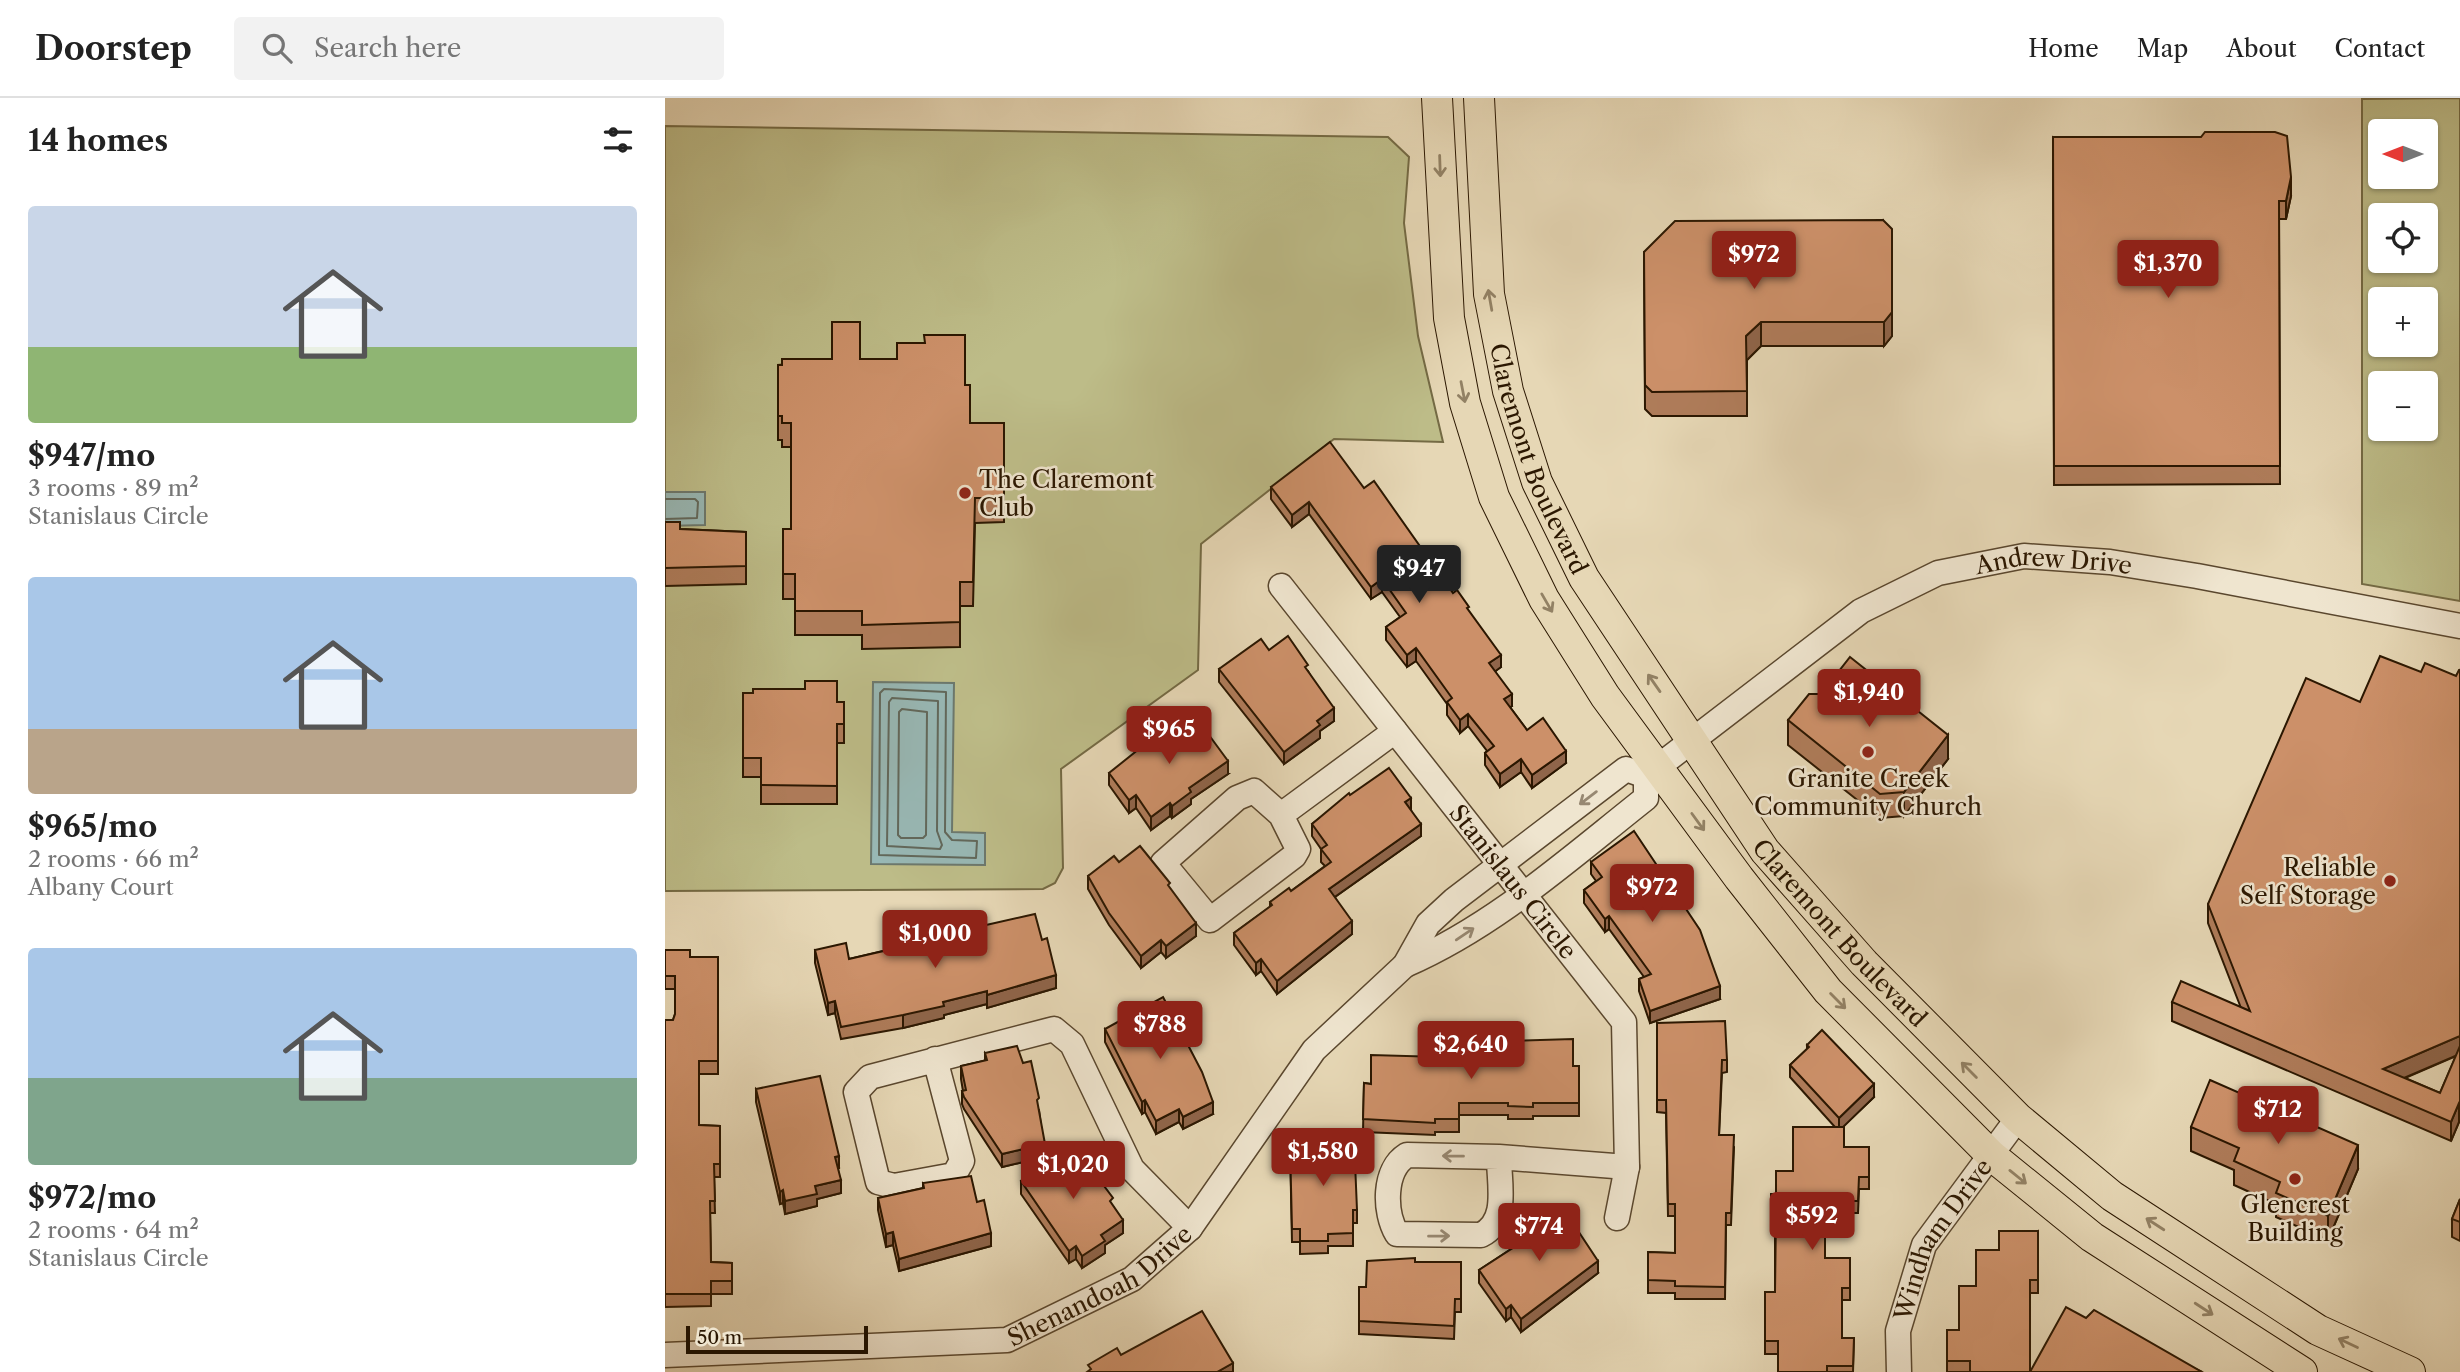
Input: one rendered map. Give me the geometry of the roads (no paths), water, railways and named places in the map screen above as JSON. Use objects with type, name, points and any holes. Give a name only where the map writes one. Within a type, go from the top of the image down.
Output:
[{"type":"main road","name":"Claremont Boulevard","points":[[1437,98],[1449,318],[1465,403],[1494,497],[1544,599],[1652,772],[1828,991],[1992,1156],[2092,1237],[2302,1372]]},
{"type":"main road","name":"Claremont Boulevard","points":[[1479,98],[1489,294],[1508,391],[1537,482],[1584,578],[1693,738],[1765,851],[1864,963],[2018,1118],[2112,1196],[2319,1329],[2410,1372]]},
{"type":"street","name":"Andrew Drive","points":[[1652,772],[1861,611],[1938,573],[2024,556],[2110,562],[2460,626]]},
{"type":"street","name":"Stanislaus Circle","points":[[1281,586],[1624,1023],[1627,1167],[1617,1218]]},
{"type":"street","points":[[1281,815],[1395,731]]},
{"type":"street","name":"Shenandoah Drive","points":[[665,1355],[772,1362],[1007,1340],[1132,1279],[1190,1228],[1314,1050],[1405,965],[1428,924],[1499,865],[1626,769],[1652,772],[1646,798],[1523,895],[1445,948],[1405,965]]},
{"type":"street","points":[[1254,791],[1281,815],[1298,849],[1294,856],[1210,920],[1163,863],[1237,798],[1254,791]]},
{"type":"street","points":[[935,1059],[963,1161],[954,1175],[894,1186],[878,1182],[856,1092],[870,1077],[935,1059],[1054,1029],[1072,1044],[1132,1170],[1190,1228]]},
{"type":"street","name":"Windham Drive","points":[[1899,1372],[1898,1331],[1924,1245],[2018,1118]]},
{"type":"street","points":[[1499,1157],[1499,1219],[1493,1229],[1481,1235],[1397,1234],[1390,1222],[1390,1175],[1395,1163],[1407,1155],[1499,1157],[1627,1167]]},
{"type":"water","points":[[665,492],[705,492],[705,525],[665,526]]},
{"type":"water","points":[[873,682],[954,683],[952,832],[985,833],[985,865],[871,864]]},
{"type":"place","name":"The Claremont Club","points":[[965,493]]},
{"type":"place","name":"Granite Creek Community Church","points":[[1868,752]]},
{"type":"place","name":"Reliable Self Storage","points":[[2390,881]]},
{"type":"place","name":"Glencrest Building","points":[[2295,1179]]}]
